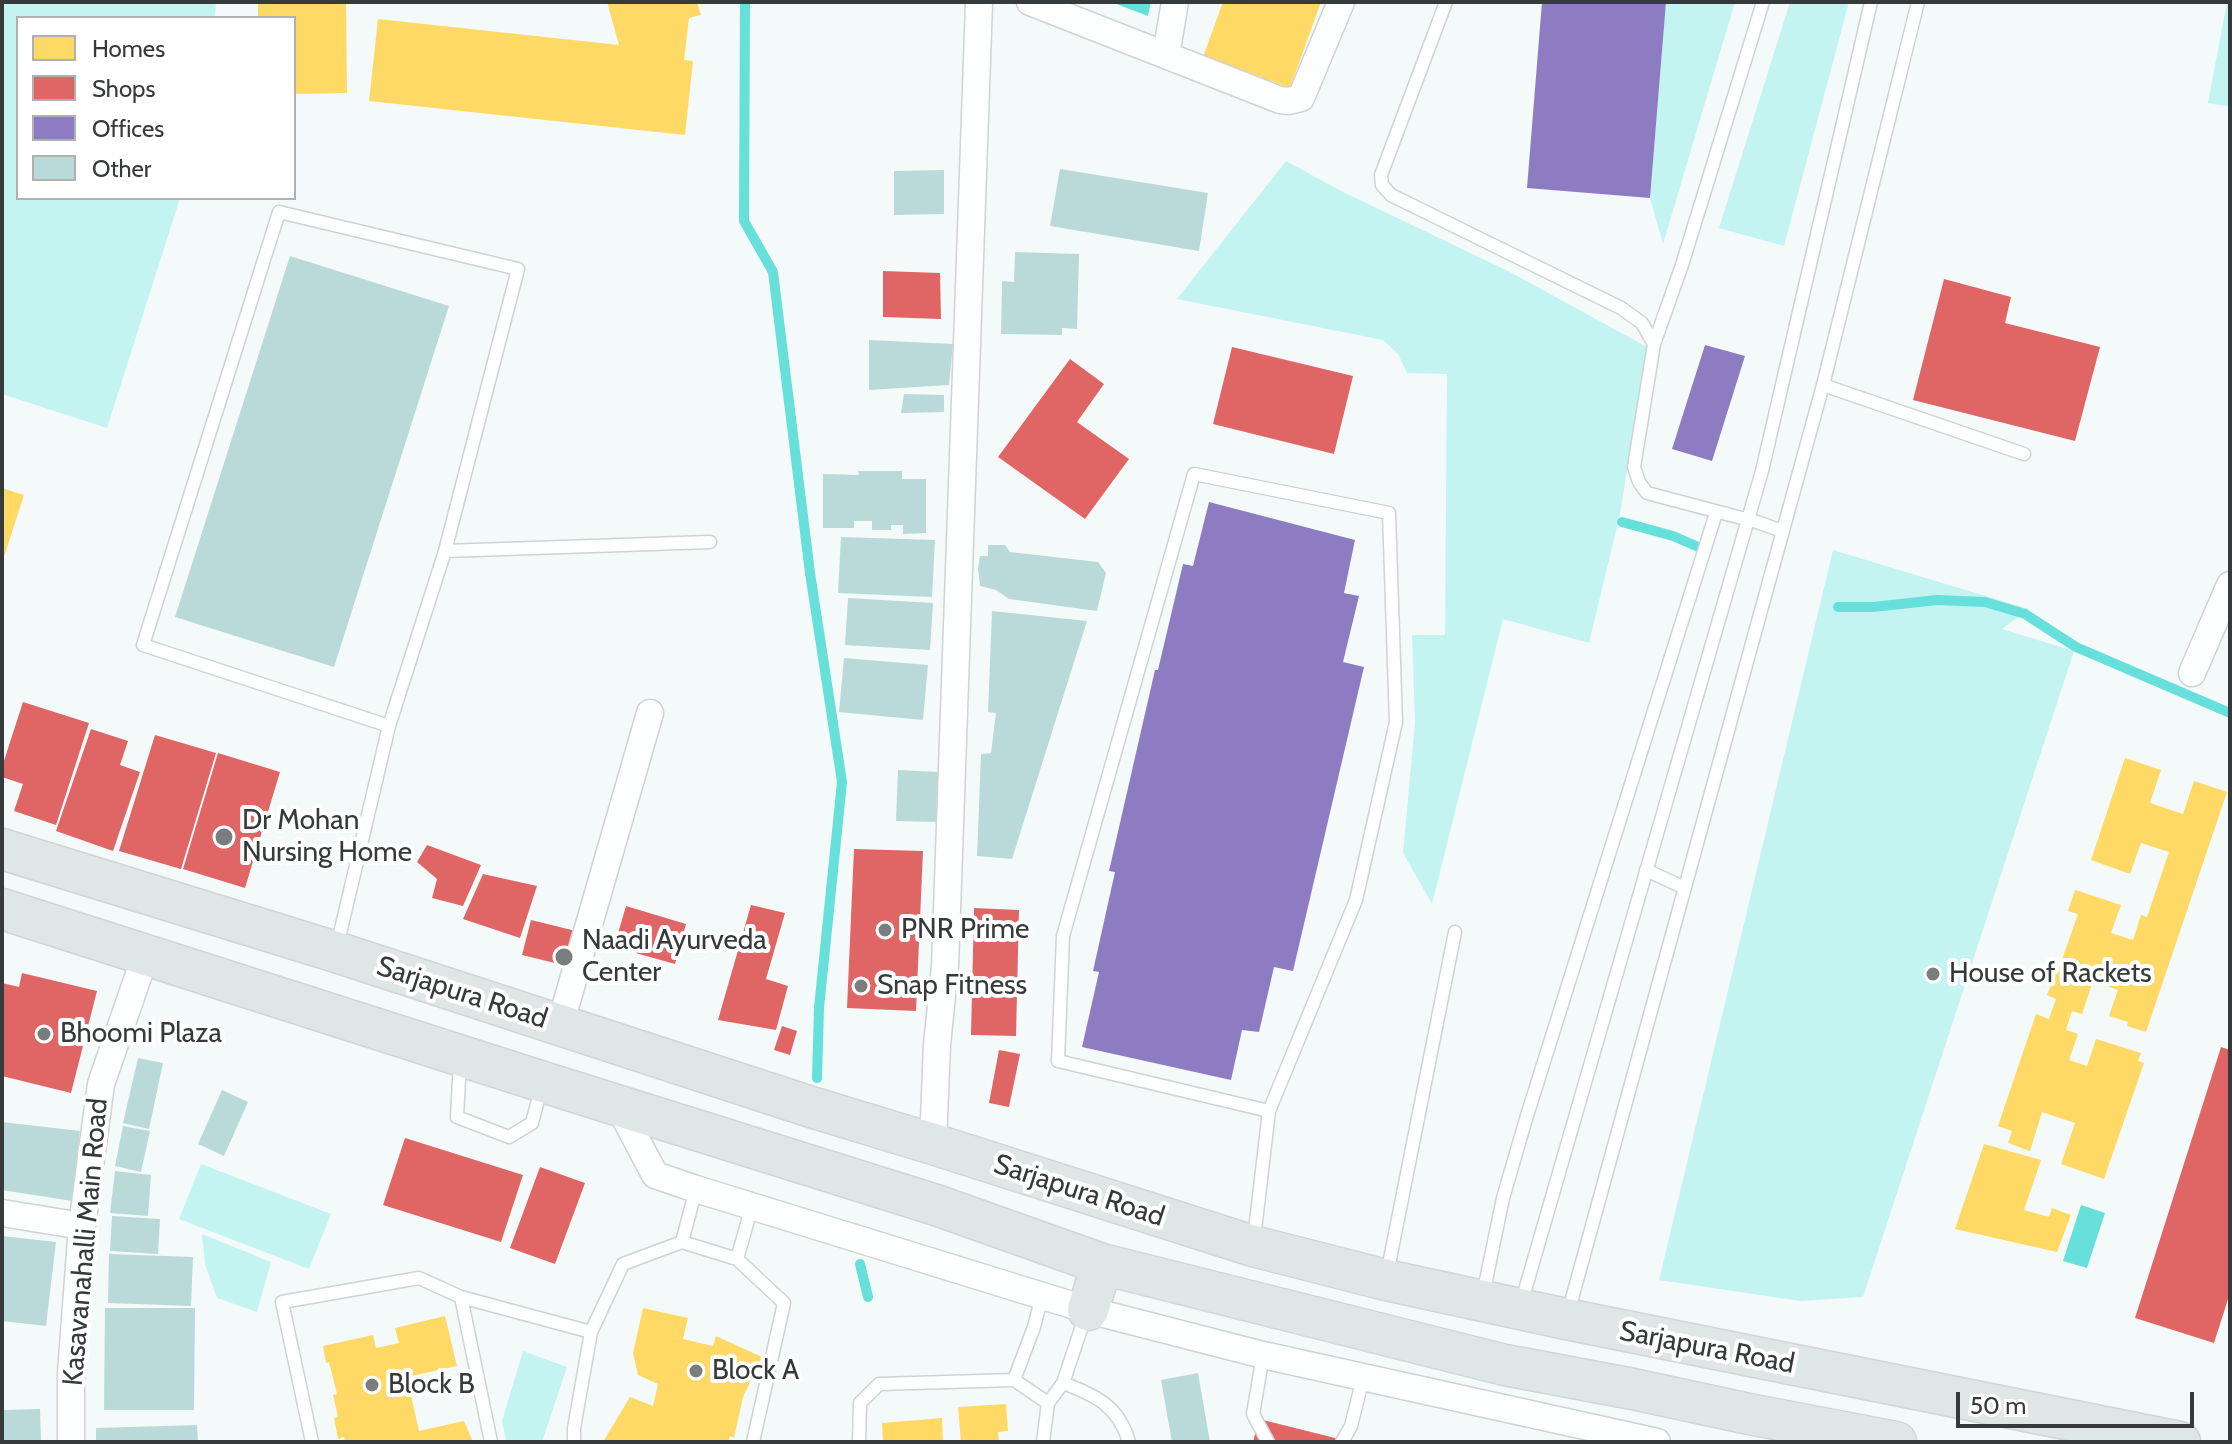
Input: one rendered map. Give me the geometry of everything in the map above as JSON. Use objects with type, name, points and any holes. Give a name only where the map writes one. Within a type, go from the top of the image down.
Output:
[{"type":"main road","name":"Sarjapura Road","points":[[2,849],[336,952],[811,1107],[1253,1246],[1386,1280],[1566,1319],[2180,1442]]},
{"type":"main road","name":"Sarjapura Road","points":[[2,909],[936,1205],[1102,1264],[1505,1365],[1896,1442]]},
{"type":"main road","points":[[1088,1310],[1102,1264]]},
{"type":"main road","points":[[1505,1365],[1520,1308]]},
{"type":"main road","points":[[1551,1374],[1566,1319]]},
{"type":"street","points":[[933,1144],[937,1045],[945,966],[979,2]]},
{"type":"street","points":[[1030,2],[1289,101],[1301,98],[1341,2]]},
{"type":"street","points":[[1166,55],[1175,2]]},
{"type":"street","points":[[2192,673],[2230,585]]},
{"type":"street","points":[[560,1025],[650,713]]},
{"type":"street","name":"Kasavanahalli Main Road","points":[[71,1442],[71,1373],[82,1226],[101,1084],[146,954]]},
{"type":"street","points":[[618,1105],[655,1175],[696,1189],[1088,1310],[1263,1355],[1657,1442]]},
{"type":"street","points":[[2,1213],[82,1226]]},
{"type":"lane","points":[[1446,2],[1381,175],[1382,185],[1391,195],[1621,308],[1642,323],[1654,344]]},
{"type":"lane","points":[[1763,2],[1682,265],[1654,344],[1634,467],[1647,493],[1782,531]]},
{"type":"lane","points":[[1520,1308],[1762,471],[1871,2]]},
{"type":"lane","points":[[1566,1319],[1823,385],[1918,2]]},
{"type":"lane","points":[[336,952],[389,726],[445,551],[518,269],[279,212],[143,645],[389,726]]},
{"type":"lane","points":[[1823,385],[2024,454]]},
{"type":"lane","points":[[1253,1246],[1269,1111],[1356,900],[1396,722],[1389,513],[1194,474],[1063,936],[1058,1061],[1269,1111]]},
{"type":"lane","points":[[1481,1300],[1503,1198],[1526,1119],[1716,513]]},
{"type":"lane","points":[[445,551],[710,542]]},
{"type":"lane","points":[[1646,870],[1685,888]]},
{"type":"lane","points":[[1386,1280],[1455,932]]},
{"type":"lane","points":[[460,1055],[457,1117],[509,1137],[532,1123],[543,1082]]},
{"type":"lane","points":[[682,1242],[696,1189]]},
{"type":"lane","points":[[737,1259],[752,1206]]},
{"type":"lane","points":[[574,1442],[591,1332],[623,1264],[682,1242],[737,1259],[784,1303],[753,1442]]},
{"type":"lane","points":[[312,1442],[282,1302],[419,1278],[461,1297],[591,1332]]},
{"type":"lane","points":[[1014,1380],[1042,1296]]},
{"type":"lane","points":[[461,1297],[491,1442]]},
{"type":"lane","points":[[1043,1442],[1048,1403],[1063,1383],[1088,1310]]},
{"type":"lane","points":[[1263,1355],[1253,1414],[1268,1442]]},
{"type":"lane","points":[[1342,1442],[1351,1426],[1363,1378]]},
{"type":"lane","points":[[859,1442],[860,1403],[879,1384],[1014,1380],[1048,1403]]},
{"type":"lane","points":[[1063,1383],[1094,1395],[1113,1411],[1129,1442]]},
{"type":"shaded area","points":[[2,2],[216,2],[215,16],[16,16],[16,200],[179,200],[107,428],[2,394]]},
{"type":"shaded area","points":[[1666,2],[1735,2],[1663,244],[1650,198]]},
{"type":"shaded area","points":[[1790,2],[1849,2],[1784,246],[1719,228]]},
{"type":"shaded area","points":[[2227,2],[2230,2],[2230,107],[2208,103]]},
{"type":"shaded area","points":[[1286,161],[1341,191],[1508,271],[1647,347],[1620,514],[1589,643],[1503,619],[1432,904],[1403,853],[1415,722],[1412,635],[1445,635],[1447,374],[1407,373],[1398,354],[1383,340],[1177,299]]},
{"type":"shaded area","points":[[1833,550],[2029,609],[2002,629],[2074,651],[1863,1297],[1800,1301],[1659,1280]]},
{"type":"shaded area","points":[[201,1164],[331,1214],[309,1269],[179,1219]]},
{"type":"shaded area","points":[[202,1234],[271,1262],[257,1312],[217,1298],[205,1264]]},
{"type":"shaded area","points":[[523,1351],[567,1367],[542,1442],[506,1440],[502,1421]]},
{"type":"water","points":[[1111,2],[1151,2],[1148,16]]},
{"type":"water","points":[[2081,1205],[2105,1213],[2087,1268],[2063,1261]]},
{"type":"building: Homes","points":[[258,2],[346,2],[347,93],[296,94],[296,16],[258,16]]},
{"type":"building: Homes","points":[[607,2],[697,2],[701,15],[689,18],[684,60],[693,61],[685,135],[369,101],[378,19],[619,45]]},
{"type":"building: Homes","points":[[1223,2],[1321,2],[1290,88],[1203,57]]},
{"type":"building: Homes","points":[[2,488],[24,495],[3,560],[2,560]]},
{"type":"building: Homes","points":[[2125,758],[2161,770],[2150,803],[2183,814],[2194,781],[2227,792],[2146,1032],[2109,1016],[2118,990],[2093,981],[2082,1014],[2072,1011],[2066,1030],[2078,1034],[2069,1060],[2087,1066],[2096,1039],[2141,1053],[2138,1061],[2144,1063],[2104,1179],[2061,1164],[2075,1123],[2042,1112],[2030,1151],[2008,1143],[2012,1131],[1998,1126],[2036,1014],[2049,1019],[2056,999],[2047,995],[2051,985],[2046,983],[2053,966],[2059,968],[2078,914],[2068,911],[2075,890],[2121,905],[2111,933],[2133,940],[2141,915],[2147,917],[2169,852],[2141,843],[2130,874],[2091,860]]},
{"type":"building: Homes","points":[[1984,1144],[2041,1160],[2024,1210],[2049,1217],[2052,1208],[2071,1215],[2057,1252],[1955,1229]]},
{"type":"building: Homes","name":"Block A","points":[[643,1308],[688,1318],[683,1339],[713,1346],[716,1336],[762,1357],[743,1397],[734,1438],[730,1436],[728,1442],[603,1442],[630,1397],[653,1406],[658,1384],[638,1375],[633,1353]]},
{"type":"building: Homes","name":"Block B","points":[[445,1316],[457,1366],[407,1377],[419,1431],[464,1421],[473,1442],[345,1442],[344,1437],[338,1439],[334,1418],[338,1417],[333,1395],[337,1394],[323,1346],[373,1335],[376,1348],[399,1343],[395,1328]]},
{"type":"building: Homes","points":[[1006,1404],[1008,1431],[998,1432],[999,1442],[961,1442],[958,1407]]},
{"type":"building: Homes","points":[[942,1418],[943,1442],[883,1442],[882,1423]]},
{"type":"building: Shops","points":[[883,271],[940,273],[941,319],[883,317]]},
{"type":"building: Shops","points":[[1944,279],[2011,297],[2005,323],[2100,347],[2075,441],[1913,400]]},
{"type":"building: Shops","points":[[1232,347],[1353,376],[1334,454],[1213,424]]},
{"type":"building: Shops","points":[[1070,359],[1104,384],[1077,422],[1129,459],[1085,519],[998,457]]},
{"type":"building: Shops","points":[[23,702],[89,723],[56,825],[14,811],[23,784],[2,777],[2,767]]},
{"type":"building: Shops","points":[[91,729],[128,741],[120,765],[140,772],[113,851],[56,831]]},
{"type":"building: Shops","points":[[155,735],[216,753],[181,869],[119,851]]},
{"type":"building: Shops","points":[[218,753],[280,772],[245,888],[183,869]]},
{"type":"building: Shops","points":[[427,845],[481,865],[463,906],[432,898],[437,879],[417,862]]},
{"type":"building: Shops","name":"PNR Prime","points":[[854,849],[923,851],[916,1011],[847,1008]]},
{"type":"building: Shops","points":[[483,874],[537,886],[520,938],[463,919]]},
{"type":"building: Shops","points":[[751,905],[785,913],[766,979],[788,986],[776,1030],[718,1020]]},
{"type":"building: Shops","points":[[626,906],[686,924],[675,964],[614,947]]},
{"type":"building: Shops","points":[[974,908],[1019,910],[1016,1036],[971,1035]]},
{"type":"building: Shops","points":[[531,920],[584,933],[575,968],[522,955]]},
{"type":"building: Shops","name":"Bhoomi Plaza","points":[[22,973],[97,991],[71,1093],[2,1076],[2,983],[19,987]]},
{"type":"building: Shops","points":[[782,1026],[797,1031],[790,1055],[774,1050]]},
{"type":"building: Shops","points":[[2221,1047],[2230,1050],[2230,1293],[2214,1343],[2135,1318]]},
{"type":"building: Shops","points":[[999,1050],[1020,1054],[1009,1107],[989,1103]]},
{"type":"building: Shops","points":[[405,1138],[523,1175],[501,1242],[383,1205]]},
{"type":"building: Shops","points":[[540,1167],[585,1183],[555,1264],[510,1248]]},
{"type":"building: Shops","points":[[1259,1419],[1347,1441],[1347,1442],[1253,1442]]},
{"type":"building: Offices","points":[[1542,2],[1666,2],[1650,198],[1527,188]]},
{"type":"building: Offices","points":[[1705,345],[1745,356],[1712,461],[1672,449]]},
{"type":"building: Offices","points":[[1209,502],[1355,540],[1344,593],[1359,596],[1343,662],[1364,667],[1293,971],[1274,967],[1259,1032],[1242,1030],[1231,1080],[1082,1047],[1099,972],[1093,971],[1115,872],[1109,871],[1155,670],[1158,670],[1183,564],[1193,566]]},
{"type":"building: Other","points":[[1060,169],[1208,193],[1199,251],[1050,226]]},
{"type":"building: Other","points":[[944,170],[944,214],[894,215],[894,171]]},
{"type":"building: Other","points":[[1015,252],[1079,254],[1077,329],[1062,328],[1062,335],[1001,334],[1002,281],[1014,282]]},
{"type":"building: Other","points":[[290,256],[449,306],[334,667],[175,617]]},
{"type":"building: Other","points":[[869,340],[953,344],[949,385],[869,390]]},
{"type":"building: Other","points":[[904,394],[944,395],[944,412],[901,413]]},
{"type":"building: Other","points":[[858,471],[902,471],[902,479],[926,479],[926,533],[903,534],[903,525],[891,525],[891,530],[872,530],[872,521],[854,521],[854,528],[823,528],[823,474],[859,475]]},
{"type":"building: Other","points":[[841,537],[935,540],[932,597],[838,593]]},
{"type":"building: Other","points":[[988,545],[1005,545],[1010,552],[1098,562],[1106,573],[1097,611],[1009,599],[996,590],[980,586],[980,556],[988,556]]},
{"type":"building: Other","points":[[848,598],[933,603],[930,650],[845,645]]},
{"type":"building: Other","points":[[992,611],[1087,621],[1012,859],[977,856],[981,754],[991,753],[996,713],[988,712]]},
{"type":"building: Other","points":[[844,658],[928,665],[923,720],[839,712]]},
{"type":"building: Other","points":[[898,770],[939,772],[937,822],[896,821]]},
{"type":"building: Other","points":[[138,1058],[163,1063],[149,1129],[123,1123]]},
{"type":"building: Other","points":[[222,1090],[248,1102],[224,1156],[198,1144]]},
{"type":"building: Other","points":[[2,1122],[80,1131],[72,1201],[2,1190]]},
{"type":"building: Other","points":[[123,1126],[150,1131],[141,1172],[115,1166]]},
{"type":"building: Other","points":[[115,1171],[151,1175],[148,1216],[110,1213]]},
{"type":"building: Other","points":[[112,1216],[160,1219],[158,1254],[110,1251]]},
{"type":"building: Other","points":[[2,1236],[56,1242],[46,1326],[2,1321]]},
{"type":"building: Other","points":[[109,1254],[193,1257],[191,1306],[108,1303]]},
{"type":"building: Other","points":[[105,1308],[195,1308],[194,1410],[104,1410]]},
{"type":"building: Other","points":[[1198,1373],[1210,1442],[1172,1442],[1161,1380]]},
{"type":"building: Other","points":[[40,1409],[41,1442],[2,1442],[2,1410]]},
{"type":"building: Other","points":[[197,1425],[198,1442],[96,1442],[96,1428]]},
{"type":"waterway","points":[[745,2],[744,221],[773,272],[810,573],[842,782],[819,1008],[817,1078]]},
{"type":"waterway","points":[[1622,522],[1673,536],[1703,549]]},
{"type":"waterway","points":[[1838,607],[1873,607],[1937,600],[1985,602],[2025,614],[2076,647],[2230,713]]},
{"type":"waterway","points":[[860,1264],[868,1297]]},
{"type":"place","name":"Dr Mohan Nursing Home","points":[[224,837]]},
{"type":"place","name":"PNR Prime","points":[[885,930]]},
{"type":"place","name":"Naadi Ayurveda Center","points":[[564,957]]},
{"type":"place","name":"House of Rackets","points":[[1933,974]]},
{"type":"place","name":"Snap Fitness","points":[[861,986]]},
{"type":"place","name":"Bhoomi Plaza","points":[[44,1034]]},
{"type":"place","name":"Block A","points":[[696,1371]]},
{"type":"place","name":"Block B","points":[[372,1385]]}]
